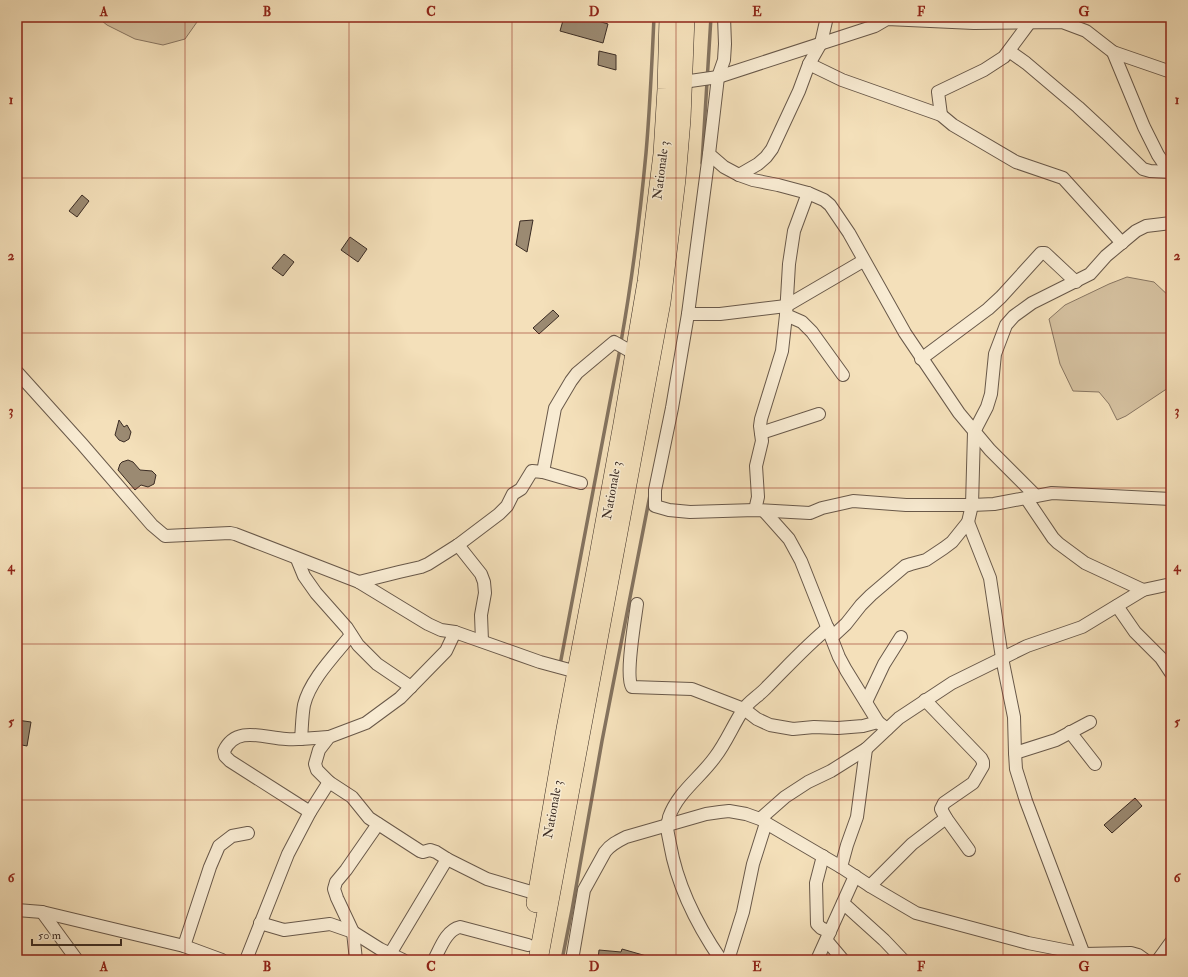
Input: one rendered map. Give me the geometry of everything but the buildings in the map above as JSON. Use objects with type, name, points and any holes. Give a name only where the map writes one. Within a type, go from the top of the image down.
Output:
[{"type":"main road","name":"Nationale 3","points":[[531,955],[661,302],[676,179],[675,86],[669,17]]},
{"type":"main road","name":"Nationale 3","points":[[531,955],[538,894],[565,737],[578,672],[647,282],[663,154],[685,17]]},
{"type":"street","points":[[724,17],[724,60],[718,78],[688,314],[672,408],[655,490],[655,506],[669,510],[690,512],[759,510],[810,513],[822,508],[853,501],[906,505],[972,506],[994,504],[1052,494],[1171,499]]},
{"type":"street","points":[[739,175],[758,164],[772,149],[799,91],[809,64],[822,43],[827,17]]},
{"type":"street","points":[[675,86],[718,78],[875,26],[884,18],[974,23],[1030,22],[1062,19],[1086,31],[1113,52],[1171,72]]},
{"type":"street","points":[[941,115],[938,92],[984,70],[1004,57],[1030,22]]},
{"type":"street","points":[[1009,51],[1026,63],[1057,91],[1078,107],[1143,169],[1170,173]]},
{"type":"street","points":[[1113,52],[1144,127],[1158,155],[1170,173]]},
{"type":"street","points":[[809,64],[842,80],[941,115],[953,125],[1016,162],[1063,178],[1122,243]]},
{"type":"street","points":[[709,154],[724,167],[739,175],[753,180],[808,193],[824,200],[830,205],[849,233],[863,261],[921,359],[938,380],[959,413],[974,432],[1031,497],[1053,538],[1085,563],[1143,590]]},
{"type":"street","points":[[808,193],[794,231],[782,351],[762,411],[760,426],[762,441],[756,466],[759,510],[788,539],[802,562],[846,670],[882,725]]},
{"type":"street","points":[[721,960],[712,948],[692,910],[672,859],[667,825],[674,805],[686,788],[715,757],[744,709],[815,639],[846,624],[871,595],[905,566],[926,560],[944,548],[952,542],[968,522],[972,506],[974,432],[987,407],[991,394],[995,354],[1005,327],[1014,316],[1024,308],[1090,274],[1106,256],[1136,231],[1146,226],[1171,223]]},
{"type":"street","points":[[921,359],[988,309],[1041,253],[1045,253],[1076,282]]},
{"type":"street","points":[[688,314],[786,311],[828,282],[863,261]]},
{"type":"street","points":[[786,311],[802,322],[812,332],[843,375]]},
{"type":"street","points":[[543,472],[555,408],[577,373],[614,342],[635,354]]},
{"type":"street","points":[[17,372],[161,534],[171,536],[230,533],[359,582],[428,624],[441,630],[455,632],[540,662],[578,672]]},
{"type":"street","points":[[761,433],[819,414]]},
{"type":"street","points":[[359,582],[421,567],[438,559],[499,514],[507,506],[513,494],[521,489],[531,471],[543,472],[582,483]]},
{"type":"street","points":[[968,522],[990,578],[1002,658],[1014,717],[1014,753],[1016,769],[1026,800],[1085,957]]},
{"type":"street","points":[[458,545],[481,574],[484,582],[485,592],[481,615],[482,641]]},
{"type":"street","points":[[297,559],[304,576],[316,593],[358,645],[377,664],[411,687]]},
{"type":"street","points":[[728,960],[743,912],[763,821],[785,796],[808,782],[830,772],[866,749],[882,725],[952,683],[1027,646],[1082,627],[1143,590],[1171,584]]},
{"type":"street","points":[[637,604],[632,639],[629,681],[632,687],[692,689],[744,709],[757,719],[770,725],[794,729],[882,725]]},
{"type":"street","points":[[1117,606],[1135,632],[1161,658],[1171,673]]},
{"type":"street","points":[[310,812],[230,761],[225,756],[224,751],[226,745],[236,738],[255,734],[284,739],[329,737],[366,724],[400,698],[446,651],[455,632]]},
{"type":"street","points":[[301,739],[304,704],[310,690],[324,669],[351,635]]},
{"type":"street","points":[[866,702],[884,664],[901,638]]},
{"type":"street","points":[[925,700],[981,758],[983,762],[983,766],[973,783],[944,803],[941,809],[969,850]]},
{"type":"street","points":[[1014,753],[1056,740],[1090,722]]},
{"type":"street","points":[[1070,732],[1094,764]]},
{"type":"street","points":[[329,737],[319,750],[315,764],[317,770],[329,782],[352,797],[363,812],[378,824],[420,851],[423,852],[430,850],[436,852],[446,859],[487,879],[538,894]]},
{"type":"street","points":[[841,867],[857,817],[866,749]]},
{"type":"street","points":[[246,960],[288,854],[310,812],[329,782]]},
{"type":"street","points":[[572,960],[584,890],[607,849],[626,837],[706,814],[729,811],[746,814],[763,821],[916,913],[1085,957],[1131,953],[1138,955],[1145,960]]},
{"type":"street","points":[[870,886],[912,844],[946,818]]},
{"type":"street","points":[[356,960],[353,932],[334,889],[336,882],[378,824]]},
{"type":"street","points":[[184,946],[210,867],[219,846],[232,836],[248,833]]},
{"type":"street","points":[[822,856],[816,883],[817,924],[828,937],[843,960]]},
{"type":"street","points":[[390,954],[446,859]]},
{"type":"street","points":[[817,960],[855,876]]},
{"type":"street","points":[[843,903],[884,940],[902,960]]},
{"type":"street","points":[[17,910],[42,912],[184,946],[222,960]]},
{"type":"street","points":[[42,912],[77,960]]},
{"type":"street","points":[[260,923],[284,930],[330,924],[353,932],[403,960]]},
{"type":"street","points":[[434,960],[448,934],[452,930],[460,927],[531,955]]},
{"type":"street","points":[[1158,960],[1171,942]]},
{"type":"shaded area","points":[[97,17],[198,17],[197,22],[185,39],[163,45],[135,39],[107,25]]},
{"type":"shaded area","points":[[1127,277],[1154,282],[1171,298],[1171,386],[1126,416],[1117,420],[1109,404],[1099,392],[1073,391],[1060,364],[1049,319],[1065,305]]},
{"type":"waterway","points":[[621,342],[632,272],[644,177],[650,102],[654,17]]},
{"type":"waterway","points":[[702,163],[711,17]]},
{"type":"waterway","points":[[560,665],[620,349]]},
{"type":"waterway","points":[[562,960],[602,741],[650,495]]}]
